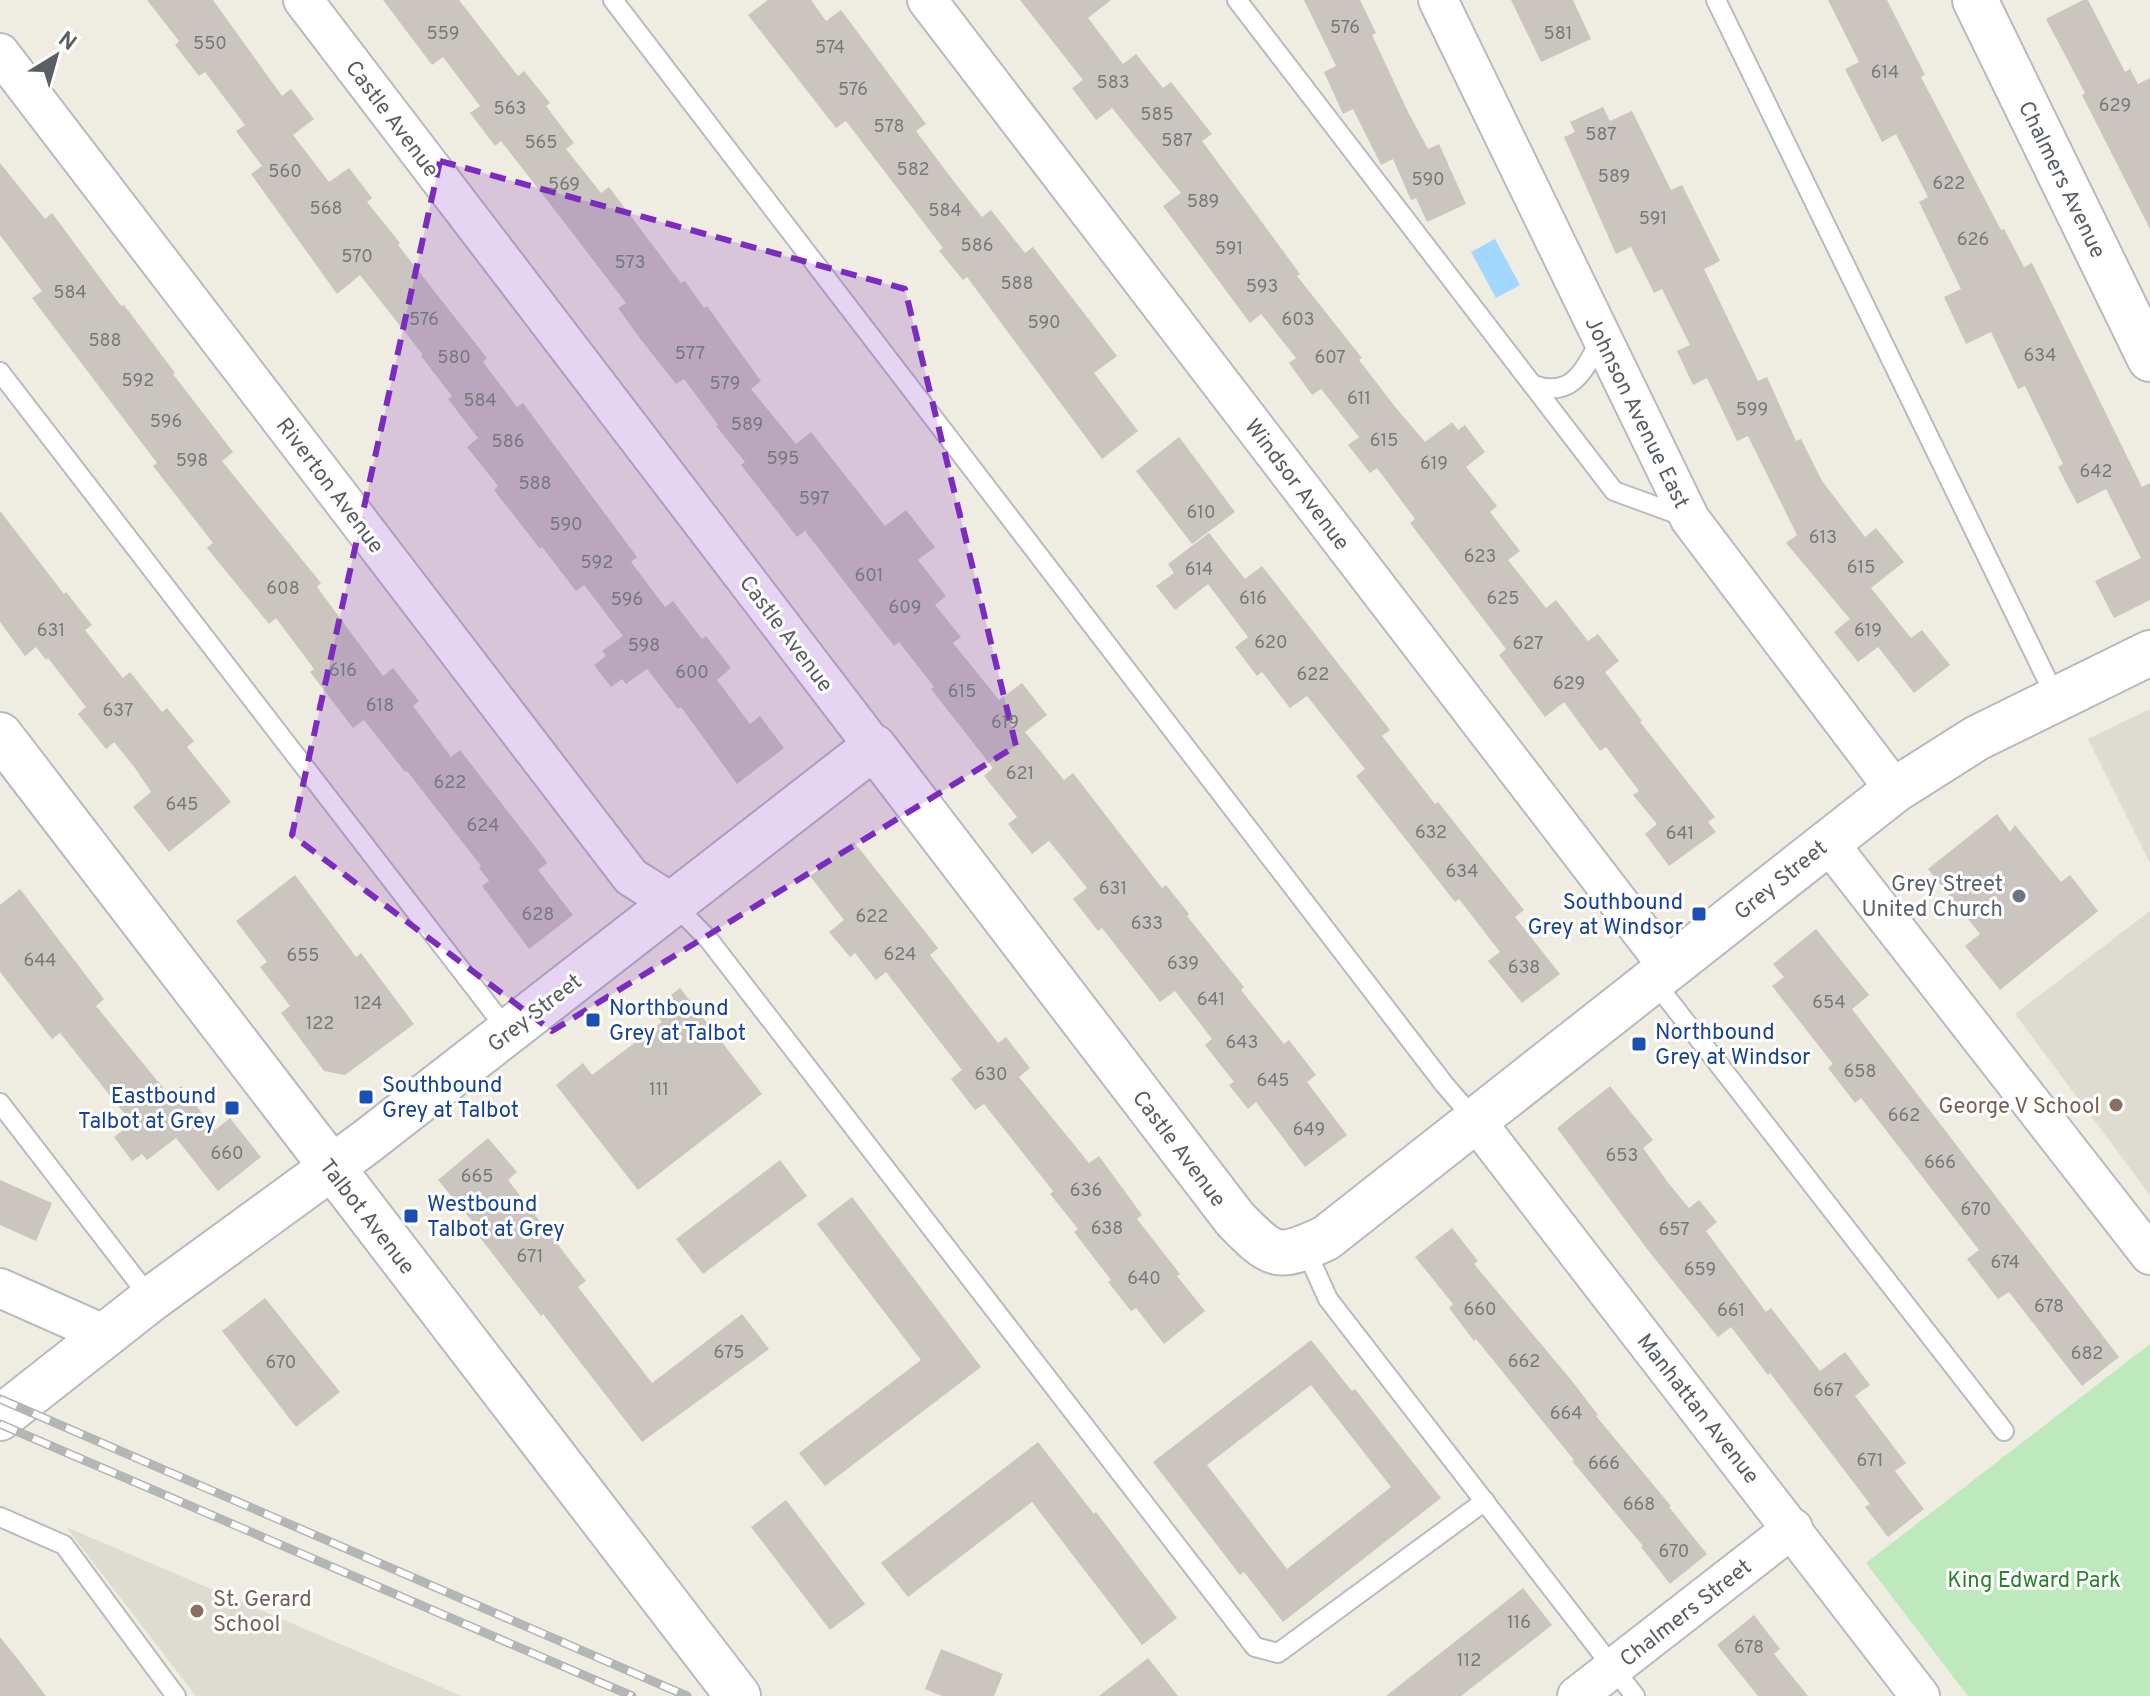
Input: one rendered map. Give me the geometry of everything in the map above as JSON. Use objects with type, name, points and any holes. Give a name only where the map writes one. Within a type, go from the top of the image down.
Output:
[{"type":"street","name":"Castle Avenue","points":[[303,0],[1235,1219],[1271,1251],[1293,1251]]},
{"type":"street","name":"Windsor Avenue","points":[[927,0],[1661,974]]},
{"type":"street","name":"Johnson Avenue East","points":[[1438,0],[1690,519],[1895,790]]},
{"type":"street","name":"Chalmers Avenue","points":[[1975,0],[2150,359]]},
{"type":"street","name":"Riverton Avenue","points":[[0,53],[631,877],[674,904]]},
{"type":"street","name":"Grey Street","points":[[1293,1251],[1326,1238],[1895,790],[1977,738],[2150,653]]},
{"type":"street","name":"Talbot Avenue","points":[[0,735],[738,1696]]},
{"type":"street","name":"Grey Street","points":[[0,1418],[151,1299],[332,1168],[874,747]]},
{"type":"street","points":[[1827,841],[2150,1255]]},
{"type":"street","name":"Manhattan Avenue","points":[[1475,1120],[1920,1696]]},
{"type":"street","points":[[0,1288],[106,1335]]},
{"type":"street","name":"Chalmers Street","points":[[1577,1696],[1624,1682],[1793,1528]]},
{"type":"lane","points":[[613,0],[1425,1059],[1475,1120]]},
{"type":"lane","points":[[1237,0],[1614,491],[1690,519]]},
{"type":"lane","points":[[1716,0],[2057,700]]},
{"type":"lane","points":[[1533,385],[1558,390],[1574,381],[1602,337]]},
{"type":"lane","points":[[0,372],[508,1031]]},
{"type":"lane","points":[[674,904],[709,940],[1255,1647],[1278,1653],[1485,1501]]},
{"type":"lane","points":[[1661,974],[2004,1431]]},
{"type":"lane","points":[[0,1103],[151,1299]]},
{"type":"lane","points":[[1293,1251],[1624,1682]]},
{"type":"lane","points":[[0,1517],[64,1545],[176,1696]]},
{"type":"highlighted area","points":[[440,161],[905,289],[1016,746],[552,1031],[292,835]]},
{"type":"shaded area","points":[[2150,709],[2150,863],[2088,739]]},
{"type":"shaded area","name":"George V School","points":[[2150,911],[2150,1195],[2015,1014]]},
{"type":"shaded area","name":"St. Gerard School","points":[[66,1527],[462,1696],[196,1696]]},
{"type":"green space","name":"King Edward Park","points":[[2150,1344],[2150,1696],[1968,1696],[1866,1563]]},
{"type":"water","points":[[1495,239],[1520,285],[1496,298],[1471,252]]},
{"type":"building","points":[[147,0],[213,0],[282,96],[291,89],[314,119],[293,135],[329,182],[349,168],[372,198],[367,202],[400,243],[398,245],[487,358],[483,362],[517,407],[523,403],[637,557],[631,562],[665,607],[673,601],[702,639],[706,636],[731,668],[717,680],[750,724],[760,716],[784,748],[737,784],[681,707],[678,709],[647,669],[626,684],[622,679],[611,687],[594,665],[606,656],[602,651],[623,636],[584,585],[576,591],[494,490],[498,486],[467,447],[478,438],[448,399],[452,396],[360,275],[337,294],[251,174],[262,166],[236,131],[245,125],[205,72],[199,76],[175,45],[179,41]]},
{"type":"building","points":[[383,0],[459,0],[518,76],[524,71],[550,103],[546,106],[574,143],[566,149],[601,193],[609,187],[681,283],[685,281],[704,308],[707,306],[761,381],[751,389],[796,444],[811,432],[885,526],[906,510],[935,547],[918,560],[946,596],[935,605],[961,637],[953,643],[999,700],[1022,683],[1047,715],[1025,732],[1064,780],[1073,773],[1162,888],[1166,885],[1244,987],[1241,990],[1284,1044],[1289,1040],[1316,1075],[1307,1082],[1347,1135],[1305,1167],[1256,1102],[1248,1109],[1229,1085],[1234,1082],[1205,1045],[1212,1039],[1175,991],[1160,1002],[1102,928],[1098,931],[1073,899],[1087,888],[1049,841],[1032,854],[1008,824],[1017,817],[984,776],[993,768],[931,689],[934,687],[899,642],[894,646],[805,531],[797,537],[741,465],[745,462],[684,379],[676,384],[642,341],[618,308],[626,303],[547,200],[501,141],[495,146],[470,113],[480,106],[443,57],[432,65]]},
{"type":"building","points":[[768,0],[811,0],[826,21],[841,10],[926,124],[916,131],[982,217],[991,210],[1025,253],[1033,247],[1117,356],[1094,373],[1138,431],[1102,459],[967,277],[963,280],[939,251],[943,248],[846,121],[836,128],[748,15]]},
{"type":"building","points":[[1020,0],[1111,0],[1088,18],[1123,64],[1136,54],[1163,88],[1171,82],[1212,134],[1202,141],[1300,274],[1297,276],[1362,358],[1359,360],[1396,408],[1425,442],[1452,422],[1458,430],[1465,425],[1485,452],[1466,467],[1497,506],[1490,512],[1520,551],[1508,560],[1546,608],[1556,600],[1588,641],[1598,634],[1619,661],[1605,672],[1715,817],[1708,822],[1716,832],[1669,866],[1645,834],[1657,824],[1633,795],[1639,791],[1606,747],[1600,751],[1564,702],[1545,717],[1499,655],[1506,649],[1410,523],[1415,519],[1377,468],[1370,473],[1348,445],[1359,437],[1321,389],[1312,395],[1289,363],[1296,358],[1261,314],[1250,323],[1163,206],[1181,193],[1112,108],[1096,120],[1072,88],[1083,80]]},
{"type":"building","points":[[1304,0],[1360,0],[1376,33],[1372,35],[1408,112],[1428,149],[1439,144],[1466,204],[1427,222],[1416,198],[1411,200],[1393,159],[1381,165],[1353,109],[1343,114],[1324,72],[1336,66]]},
{"type":"building","points":[[1511,0],[1573,0],[1591,39],[1541,62]]},
{"type":"building","points":[[1828,0],[1887,0],[1925,75],[1921,77],[2001,230],[2004,229],[2024,267],[2032,263],[2142,487],[2150,483],[2150,600],[2114,618],[2095,581],[2141,558],[2106,489],[2077,504],[2058,467],[2063,464],[2025,386],[2018,389],[1991,332],[1966,344],[1944,297],[1961,289],[1919,202],[1928,197],[1896,134],[1882,142],[1845,69],[1859,62]]},
{"type":"building","points":[[2088,0],[2125,72],[2130,69],[2138,84],[2150,78],[2150,229],[2046,19]]},
{"type":"building","points":[[1603,107],[1610,121],[1632,111],[1671,190],[1682,185],[1720,261],[1704,269],[1758,381],[1767,377],[1796,441],[1801,439],[1822,481],[1865,537],[1876,528],[1904,562],[1871,588],[1911,638],[1922,630],[1950,665],[1914,693],[1878,647],[1858,662],[1834,632],[1850,619],[1786,543],[1797,535],[1748,436],[1737,441],[1707,378],[1693,385],[1677,351],[1690,345],[1662,289],[1654,293],[1631,247],[1616,254],[1564,137],[1575,132],[1570,122]]},
{"type":"building","points":[[0,163],[45,219],[52,213],[175,373],[233,452],[222,461],[321,583],[317,587],[383,676],[393,668],[419,701],[413,706],[451,757],[460,750],[544,858],[547,863],[538,870],[573,915],[529,949],[482,886],[489,881],[479,868],[481,866],[407,771],[364,720],[353,728],[310,672],[314,669],[276,618],[269,624],[207,548],[213,543],[153,466],[157,463],[32,298],[42,291],[0,235]]},
{"type":"building","points":[[1179,437],[1235,512],[1192,544],[1136,471]]},
{"type":"building","points":[[0,511],[92,625],[85,630],[123,678],[130,672],[162,712],[167,708],[194,741],[187,747],[231,802],[169,852],[133,807],[151,792],[135,768],[114,742],[106,749],[78,714],[86,707],[48,658],[46,660],[36,647],[25,656],[0,622]]},
{"type":"building","points":[[1209,533],[1245,579],[1262,566],[1390,730],[1382,736],[1524,910],[1515,917],[1560,974],[1522,1003],[1488,961],[1500,952],[1459,899],[1455,902],[1356,776],[1365,769],[1307,696],[1290,708],[1262,672],[1257,676],[1235,647],[1248,637],[1208,584],[1175,610],[1156,586],[1174,573],[1168,564]]},
{"type":"building","name":"Grey Street United Church","points":[[1997,814],[2010,832],[2015,825],[2061,882],[2070,875],[2098,911],[2000,990],[1965,946],[1980,934],[1928,869]]},
{"type":"building","points":[[854,842],[938,948],[930,955],[998,1043],[1006,1037],[1030,1068],[1019,1077],[1089,1163],[1099,1156],[1142,1215],[1137,1219],[1205,1311],[1164,1344],[1136,1308],[1131,1311],[1108,1282],[1111,1280],[1074,1232],[1078,1229],[1050,1194],[1053,1191],[984,1104],[975,1110],[951,1079],[962,1070],[886,972],[876,980],[855,953],[850,957],[829,932],[844,920],[810,876]]},
{"type":"building","points":[[295,875],[356,957],[361,953],[414,1024],[345,1075],[324,1071],[281,1013],[290,1006],[260,967],[267,962],[236,921]]},
{"type":"building","points":[[20,889],[104,999],[96,1006],[169,1095],[181,1086],[215,1130],[230,1118],[261,1157],[218,1191],[176,1138],[147,1160],[142,1154],[132,1161],[114,1137],[132,1123],[60,1033],[52,1039],[0,972],[0,905]]},
{"type":"building","points":[[1816,929],[1869,995],[1852,1009],[2119,1357],[2082,1386],[2009,1292],[1998,1299],[1967,1259],[1979,1250],[1861,1098],[1855,1103],[1828,1068],[1833,1064],[1772,986],[1784,977],[1773,964]]},
{"type":"building","points":[[680,988],[762,1094],[638,1190],[556,1085],[583,1063],[592,1075],[662,1022],[652,1010]]},
{"type":"building","points":[[1610,1086],[1653,1140],[1643,1148],[1669,1184],[1689,1208],[1699,1200],[1717,1222],[1706,1231],[1766,1312],[1771,1308],[1820,1371],[1845,1352],[1870,1385],[1855,1396],[1906,1463],[1895,1471],[1924,1509],[1888,1537],[1865,1507],[1870,1504],[1770,1373],[1768,1375],[1731,1327],[1718,1337],[1647,1249],[1557,1128]]},
{"type":"building","points":[[488,1138],[517,1172],[508,1180],[586,1281],[578,1287],[652,1383],[742,1314],[769,1349],[642,1442],[438,1180]]},
{"type":"building","points":[[780,1160],[807,1196],[703,1274],[676,1239]]},
{"type":"building","points":[[0,1180],[52,1203],[36,1241],[0,1225]]},
{"type":"building","points":[[852,1197],[981,1367],[825,1486],[799,1453],[921,1360],[817,1224]]},
{"type":"building","points":[[1452,1228],[1478,1261],[1474,1264],[1572,1381],[1596,1416],[1707,1554],[1670,1584],[1574,1460],[1476,1339],[1474,1341],[1449,1308],[1453,1304],[1415,1257]]},
{"type":"building","points":[[265,1298],[340,1392],[296,1427],[222,1331]]},
{"type":"building","points":[[1311,1340],[1352,1391],[1355,1389],[1441,1498],[1283,1622],[1244,1572],[1240,1575],[1153,1462]],"holes":[[[1311,1385],[1391,1487],[1287,1569],[1207,1465]]]},
{"type":"building","points":[[1038,1442],[1177,1618],[1142,1645],[1032,1502],[908,1597],[881,1563]]},
{"type":"building","points":[[786,1500],[865,1604],[830,1630],[751,1527]]},
{"type":"building","points":[[1523,1588],[1552,1625],[1461,1696],[1386,1696]]},
{"type":"building","points":[[1754,1615],[1780,1649],[1774,1654],[1808,1696],[1758,1696],[1717,1645]]},
{"type":"building","points":[[0,1637],[20,1662],[46,1696],[0,1696]]},
{"type":"building","points":[[941,1649],[1003,1674],[994,1696],[942,1696],[925,1689]]},
{"type":"building","points":[[1148,1658],[1178,1696],[1099,1696]]},
{"type":"railway","points":[[0,1399],[687,1696]]},
{"type":"railway","points":[[0,1424],[632,1696]]},
{"type":"place","name":"Grey Street United Church","points":[[2019,896]]},
{"type":"place","name":"Southbound Grey at Windsor","points":[[1699,914]]},
{"type":"place","name":"Northbound Grey at Talbot","points":[[593,1020]]},
{"type":"place","name":"Northbound Grey at Windsor","points":[[1639,1044]]},
{"type":"place","name":"Southbound Grey at Talbot","points":[[366,1097]]},
{"type":"place","name":"George V School","points":[[2116,1105]]},
{"type":"place","name":"Eastbound Talbot at Grey","points":[[232,1108]]},
{"type":"place","name":"Westbound Talbot at Grey","points":[[411,1216]]},
{"type":"place","name":"St. Gerard School","points":[[197,1611]]}]
